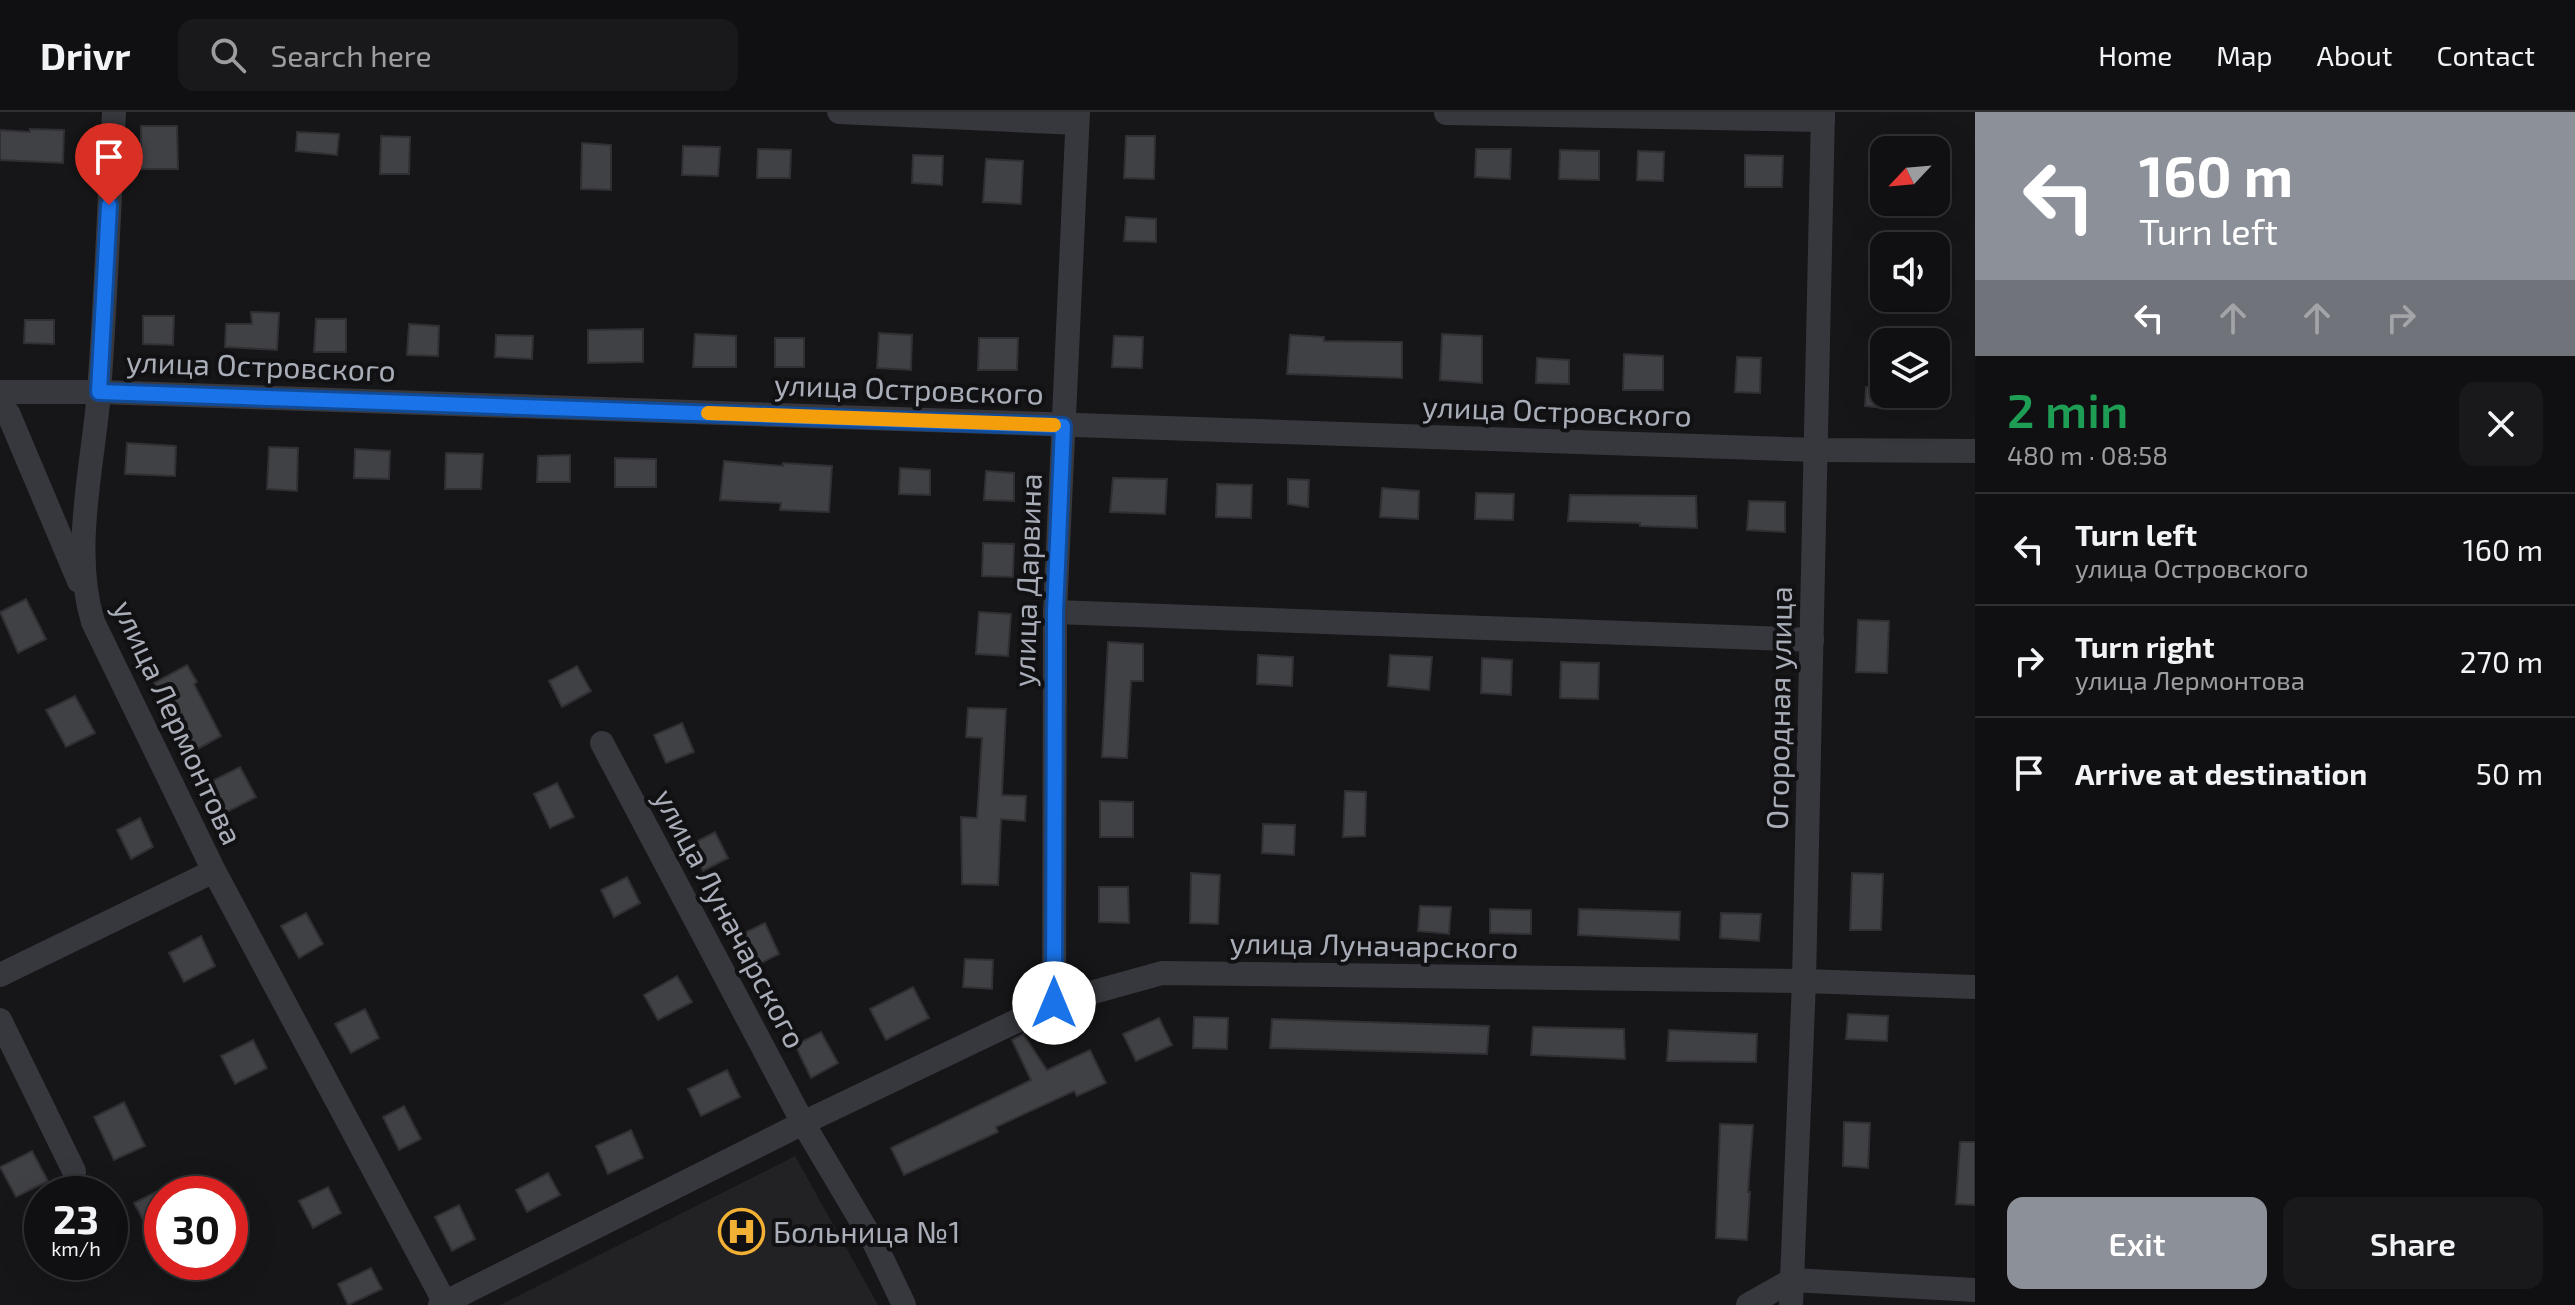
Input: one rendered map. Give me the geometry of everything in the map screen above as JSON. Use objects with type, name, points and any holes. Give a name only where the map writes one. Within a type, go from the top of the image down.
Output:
[{"type":"street","name":"улица Лермонтова","points":[[114,112],[99,392],[82,558],[84,594],[93,622],[214,871],[442,1304]]},
{"type":"street","points":[[839,112],[1078,117]]},
{"type":"street","points":[[1446,113],[1823,116]]},
{"type":"street","name":"Огородная улица","points":[[1791,1305],[1804,981],[1823,116]]},
{"type":"street","name":"улица Дарвина","points":[[1054,1003],[1055,612],[1078,117]]},
{"type":"street","name":"улица Островского","points":[[3,407],[47,393],[99,392],[1816,450],[1975,451]]},
{"type":"street","points":[[3,407],[84,594]]},
{"type":"street","points":[[1055,612],[1812,640]]},
{"type":"street","name":"улица Луначарского","points":[[602,743],[803,1123]]},
{"type":"street","points":[[0,975],[214,871]]},
{"type":"street","name":"улица Луначарского","points":[[442,1304],[803,1123],[1054,1003],[1162,973],[1804,981],[1975,987]]},
{"type":"street","points":[[0,1020],[74,1171]]},
{"type":"street","points":[[803,1123],[876,1246],[904,1305]]},
{"type":"street","points":[[1748,1305],[1792,1280],[1975,1290]]},
{"type":"shaded area","name":"Больница №1","points":[[795,1156],[878,1305],[500,1305]]},
{"type":"building","points":[[141,126],[177,126],[178,169],[141,169]]},
{"type":"building","points":[[30,129],[64,130],[63,163],[0,160],[0,130],[30,132]]},
{"type":"building","points":[[297,132],[339,134],[337,155],[296,151]]},
{"type":"building","points":[[381,136],[410,137],[409,174],[380,174]]},
{"type":"building","points":[[1126,136],[1155,136],[1154,179],[1124,178]]},
{"type":"building","points":[[582,143],[611,145],[611,190],[581,189]]},
{"type":"building","points":[[683,146],[720,147],[718,176],[682,175]]},
{"type":"building","points":[[758,149],[791,150],[790,178],[757,178]]},
{"type":"building","points":[[1476,149],[1511,149],[1510,179],[1475,177]]},
{"type":"building","points":[[1560,150],[1599,151],[1599,180],[1559,179]]},
{"type":"building","points":[[1638,151],[1664,152],[1663,181],[1637,180]]},
{"type":"building","points":[[913,155],[943,156],[942,185],[912,183]]},
{"type":"building","points":[[1745,155],[1783,156],[1782,187],[1745,187]]},
{"type":"building","points":[[986,159],[1023,161],[1021,204],[983,202]]},
{"type":"building","points":[[1126,217],[1156,219],[1156,242],[1124,241]]},
{"type":"building","points":[[251,312],[279,313],[277,350],[225,347],[226,324],[252,324]]},
{"type":"building","points":[[143,316],[174,316],[173,345],[143,344]]},
{"type":"building","points":[[316,319],[346,319],[346,352],[314,352]]},
{"type":"building","points":[[25,320],[54,320],[54,344],[24,343]]},
{"type":"building","points":[[409,324],[439,326],[438,356],[407,355]]},
{"type":"building","points":[[643,329],[643,362],[588,363],[588,330]]},
{"type":"building","points":[[879,333],[912,335],[911,370],[877,368]]},
{"type":"building","points":[[695,334],[736,336],[736,367],[693,367]]},
{"type":"building","points":[[1442,334],[1482,336],[1482,383],[1440,380]]},
{"type":"building","points":[[496,335],[533,336],[532,359],[495,357]]},
{"type":"building","points":[[1290,335],[1324,337],[1324,341],[1402,342],[1402,378],[1287,374]]},
{"type":"building","points":[[1114,336],[1143,337],[1142,368],[1112,367]]},
{"type":"building","points":[[775,338],[804,338],[804,367],[775,367]]},
{"type":"building","points":[[979,338],[1018,338],[1017,370],[978,370]]},
{"type":"building","points":[[1624,354],[1663,356],[1663,390],[1623,390]]},
{"type":"building","points":[[1737,357],[1761,358],[1760,393],[1735,392]]},
{"type":"building","points":[[1537,358],[1569,360],[1569,384],[1536,383]]},
{"type":"building","points":[[1866,387],[1870,387],[1870,407],[1865,406]]},
{"type":"building","points":[[127,443],[176,446],[175,476],[125,474]]},
{"type":"building","points":[[269,447],[298,448],[297,491],[267,489]]},
{"type":"building","points":[[355,449],[390,451],[389,479],[354,478]]},
{"type":"building","points":[[446,453],[483,454],[481,489],[445,489]]},
{"type":"building","points":[[570,455],[570,482],[537,482],[538,456]]},
{"type":"building","points":[[615,458],[656,459],[656,487],[615,487]]},
{"type":"building","points":[[724,461],[832,466],[829,512],[780,510],[781,503],[720,500]]},
{"type":"building","points":[[900,468],[930,470],[930,495],[899,494]]},
{"type":"building","points":[[986,471],[1014,473],[1014,501],[984,500]]},
{"type":"building","points":[[1113,478],[1167,479],[1165,514],[1110,512]]},
{"type":"building","points":[[1288,479],[1309,480],[1308,507],[1288,504]]},
{"type":"building","points":[[1217,484],[1252,485],[1251,518],[1216,517]]},
{"type":"building","points":[[1382,488],[1419,491],[1418,519],[1380,517]]},
{"type":"building","points":[[1476,493],[1514,494],[1513,520],[1475,519]]},
{"type":"building","points":[[1570,495],[1696,496],[1697,528],[1568,521]]},
{"type":"building","points":[[1749,501],[1785,502],[1785,532],[1747,530]]},
{"type":"building","points":[[983,543],[1014,544],[1013,577],[982,576]]},
{"type":"building","points":[[26,599],[46,639],[18,653],[0,612]]},
{"type":"building","points":[[979,612],[1011,614],[1008,656],[976,654]]},
{"type":"building","points":[[1858,620],[1889,621],[1887,673],[1856,672]]},
{"type":"building","points":[[1108,642],[1143,644],[1143,681],[1131,681],[1127,758],[1102,757]]},
{"type":"building","points":[[1258,655],[1293,657],[1292,686],[1257,684]]},
{"type":"building","points":[[1390,655],[1432,657],[1429,690],[1388,686]]},
{"type":"building","points":[[1482,658],[1512,660],[1511,695],[1481,693]]},
{"type":"building","points":[[1561,662],[1599,663],[1598,699],[1560,698]]},
{"type":"building","points":[[187,665],[221,736],[192,752],[154,683]]},
{"type":"building","points":[[577,666],[591,691],[562,707],[549,681]]},
{"type":"building","points":[[75,696],[95,733],[66,747],[46,710]]},
{"type":"building","points":[[968,708],[1006,709],[1002,795],[1026,796],[1025,821],[1001,819],[998,885],[962,884],[961,817],[977,818],[982,738],[966,737]]},
{"type":"building","points":[[682,723],[694,752],[666,763],[654,735]]},
{"type":"building","points":[[240,767],[256,797],[225,813],[208,783]]},
{"type":"building","points":[[557,783],[574,817],[550,828],[534,794]]},
{"type":"building","points":[[1345,791],[1366,792],[1365,836],[1343,837]]},
{"type":"building","points":[[1100,801],[1133,802],[1133,837],[1100,837]]},
{"type":"building","points":[[140,818],[153,847],[131,859],[117,830]]},
{"type":"building","points":[[1263,824],[1295,825],[1294,855],[1262,853]]},
{"type":"building","points":[[715,832],[728,858],[703,871],[690,845]]},
{"type":"building","points":[[1191,873],[1220,875],[1218,924],[1190,923]]},
{"type":"building","points":[[1852,873],[1883,874],[1881,930],[1850,930]]},
{"type":"building","points":[[627,877],[640,903],[614,917],[601,890]]},
{"type":"building","points":[[1099,887],[1128,887],[1129,923],[1099,922]]},
{"type":"building","points":[[1420,906],[1451,907],[1449,934],[1418,931]]},
{"type":"building","points":[[1490,909],[1531,910],[1531,934],[1490,933]]},
{"type":"building","points":[[1579,909],[1680,912],[1679,940],[1578,935]]},
{"type":"building","points":[[306,913],[323,944],[299,958],[281,926]]},
{"type":"building","points":[[1721,913],[1761,914],[1759,941],[1720,938]]},
{"type":"building","points":[[765,923],[779,954],[753,967],[738,936]]},
{"type":"building","points":[[201,936],[215,966],[184,982],[169,953]]},
{"type":"building","points":[[965,959],[993,960],[992,989],[963,987]]},
{"type":"building","points":[[677,976],[692,1002],[658,1020],[644,995]]},
{"type":"building","points":[[913,987],[929,1018],[886,1040],[870,1009]]},
{"type":"building","points":[[365,1009],[379,1038],[351,1053],[335,1024]]},
{"type":"building","points":[[1848,1014],[1888,1016],[1887,1041],[1846,1039]]},
{"type":"building","points":[[1194,1017],[1228,1018],[1227,1049],[1193,1048]]},
{"type":"building","points":[[1159,1018],[1172,1045],[1136,1061],[1123,1034]]},
{"type":"building","points":[[1272,1019],[1489,1026],[1487,1054],[1270,1048]]},
{"type":"building","points":[[1533,1027],[1624,1029],[1625,1059],[1531,1055]]},
{"type":"building","points":[[1669,1030],[1757,1034],[1756,1062],[1667,1061]]},
{"type":"building","points":[[821,1032],[838,1063],[811,1078],[795,1045]]},
{"type":"building","points":[[1023,1034],[1047,1070],[1090,1050],[1106,1083],[1077,1096],[1074,1091],[996,1127],[998,1132],[904,1175],[891,1148],[1031,1080],[1012,1040]]},
{"type":"building","points":[[253,1040],[267,1068],[235,1084],[221,1056]]},
{"type":"building","points":[[727,1070],[740,1097],[701,1116],[688,1089]]},
{"type":"building","points":[[124,1102],[145,1146],[114,1160],[94,1117]]},
{"type":"building","points":[[404,1106],[421,1139],[399,1150],[383,1117]]},
{"type":"building","points":[[1844,1122],[1870,1123],[1868,1168],[1843,1166]]},
{"type":"building","points":[[1720,1124],[1753,1125],[1747,1240],[1716,1238]]},
{"type":"building","points":[[631,1130],[643,1158],[608,1174],[596,1146]]},
{"type":"building","points":[[1960,1142],[1975,1142],[1975,1205],[1956,1204]]},
{"type":"building","points":[[32,1151],[45,1176],[24,1176],[24,1193],[16,1197],[0,1167]]},
{"type":"building","points":[[548,1173],[560,1195],[527,1212],[516,1190]]},
{"type":"building","points":[[328,1187],[341,1213],[313,1228],[299,1201]]},
{"type":"building","points":[[144,1198],[144,1222],[134,1203]]},
{"type":"building","points":[[459,1205],[475,1239],[452,1251],[435,1217]]},
{"type":"building","points":[[371,1268],[382,1289],[348,1305],[338,1284]]},
{"type":"slow traffic","points":[[708,413],[1054,425]]},
{"type":"place","name":"Больница №1","points":[[742,1231]]},
{"type":"route","points":[[109,205],[99,392],[1063,426],[1055,612],[1054,1003]]}]
